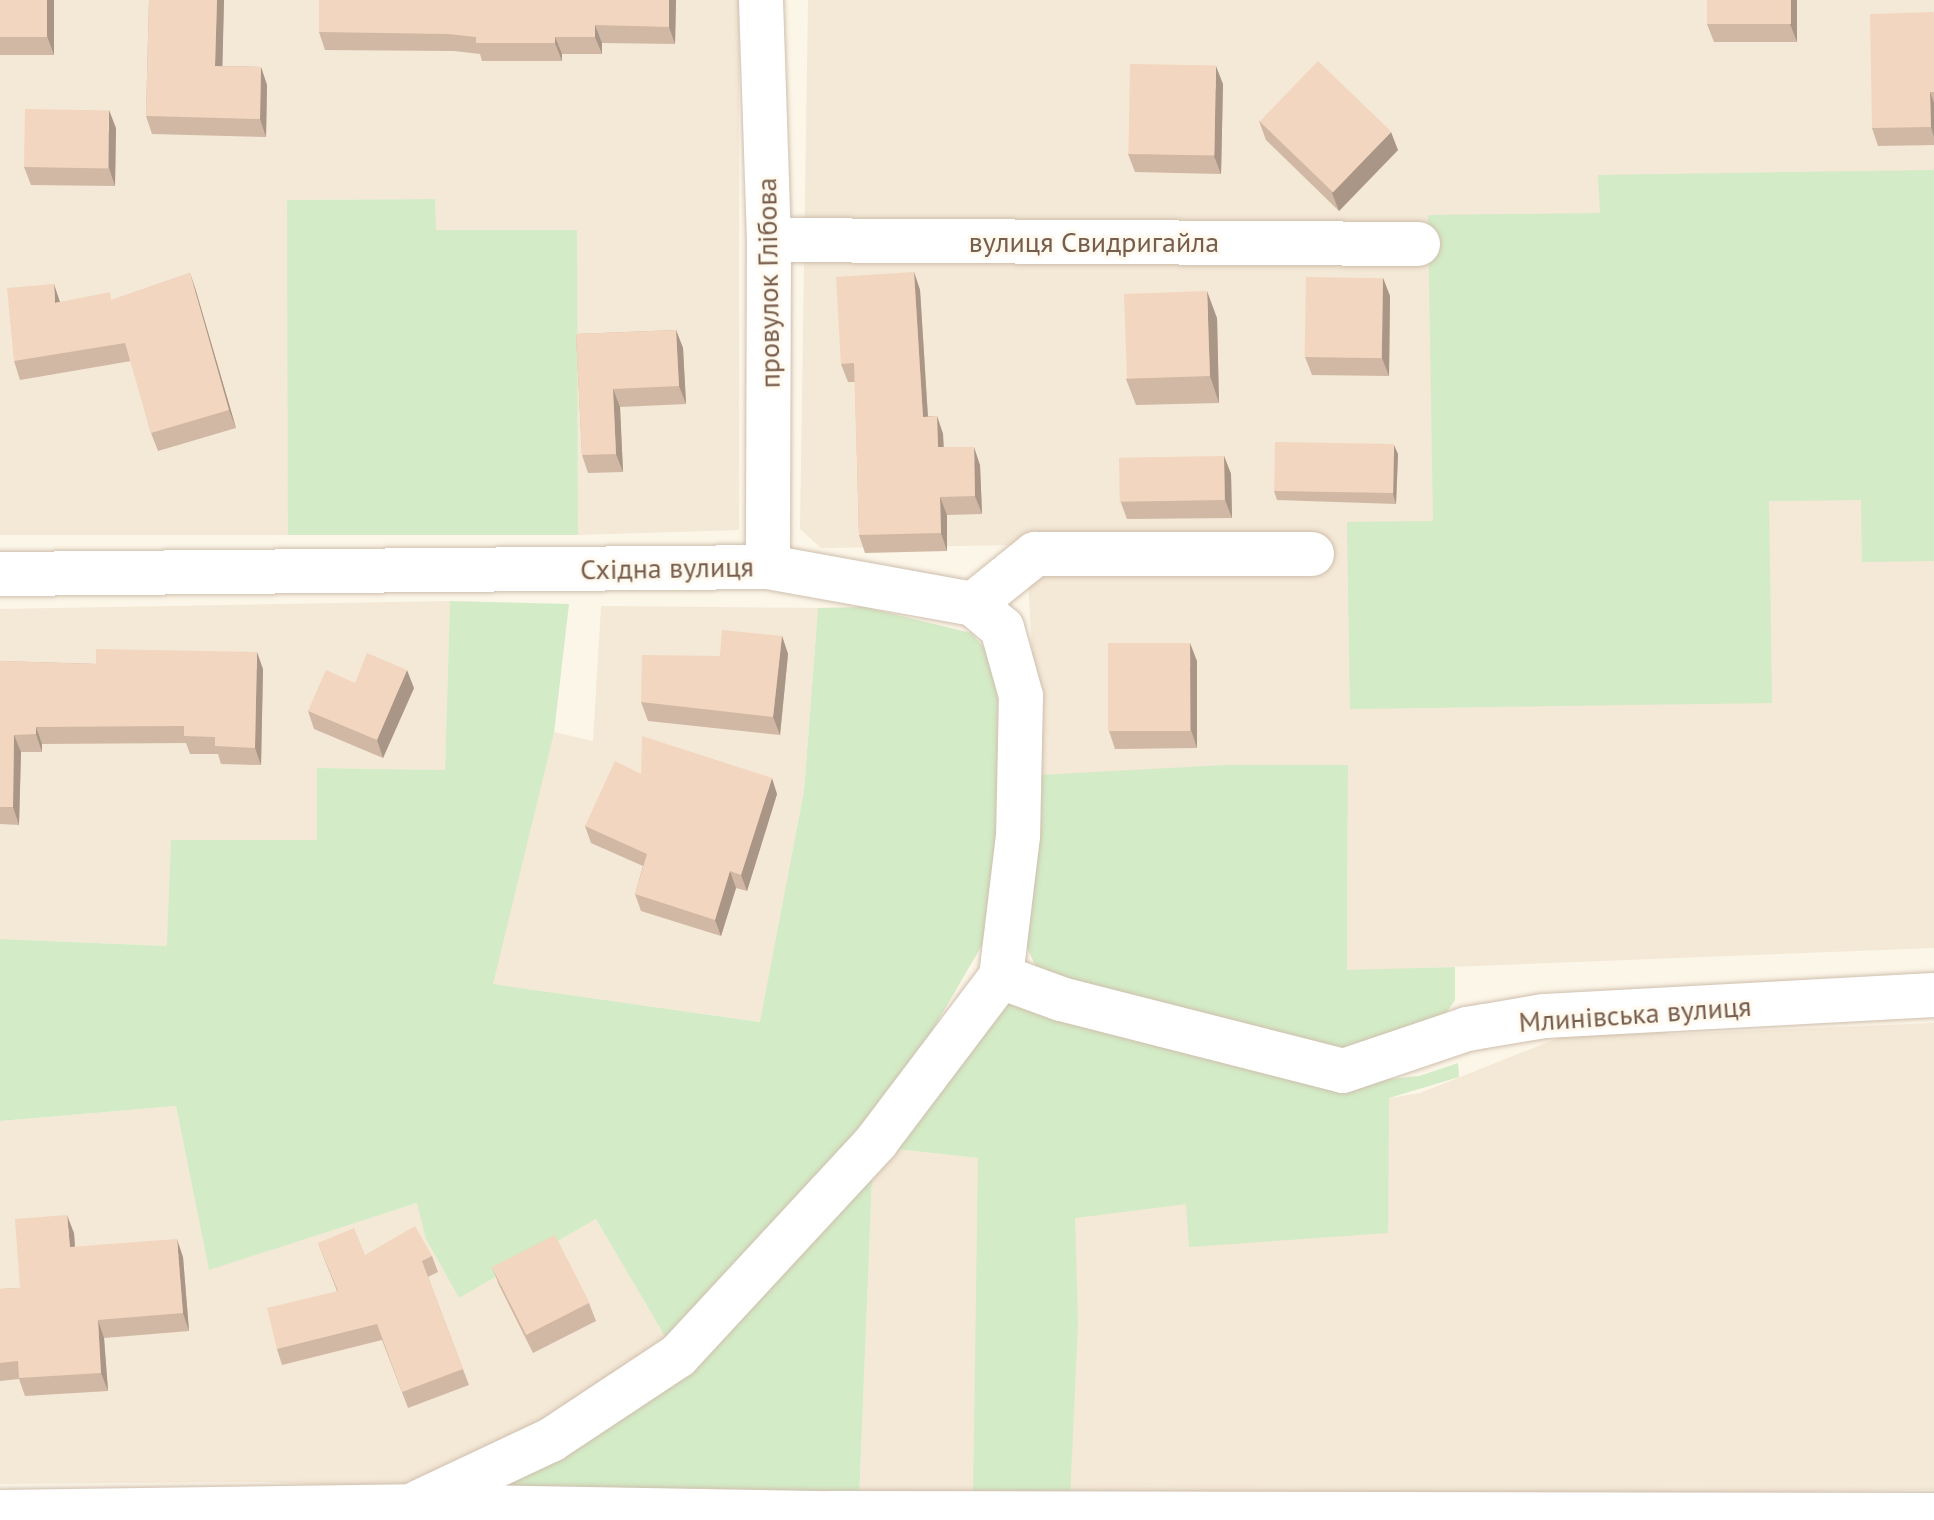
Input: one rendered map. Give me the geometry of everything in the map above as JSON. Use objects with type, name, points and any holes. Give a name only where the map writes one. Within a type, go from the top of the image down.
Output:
[{"type":"street","name":"провулок Глібова","points":[[761,0],[769,240],[768,567]]},
{"type":"street","name":"вулиця Свидригайла","points":[[769,240],[1418,244]]},
{"type":"street","points":[[410,1506],[551,1440],[678,1356],[876,1142],[1001,977],[1018,836],[1021,696],[1002,628],[973,604],[1035,554],[1312,554]]},
{"type":"street","name":"Східна вулиця","points":[[0,574],[768,567],[973,604]]},
{"type":"street","name":"Млинівська вулиця","points":[[1001,977],[1061,999],[1343,1071],[1467,1029],[1544,1016],[1934,995]]},
{"type":"street","points":[[0,1512],[410,1506],[862,1513],[1934,1515]]},
{"type":"shaded area","points":[[0,0],[739,0],[739,530],[578,535],[576,230],[435,230],[434,199],[288,200],[288,535],[0,535]]},
{"type":"shaded area","points":[[808,0],[1934,0],[1934,948],[1347,971],[1348,765],[1039,775],[1026,545],[821,548],[800,529]]},
{"type":"shaded area","points":[[450,601],[445,770],[317,768],[317,840],[172,840],[168,946],[0,939],[0,609]]},
{"type":"shaded area","points":[[601,606],[818,608],[804,791],[761,1022],[492,984],[554,732],[593,741]]},
{"type":"shaded area","points":[[1596,1023],[1667,1023],[1668,1034],[1934,1023],[1934,1490],[859,1502],[872,1179],[894,1149],[978,1158],[1180,1133],[1420,1093]]},
{"type":"shaded area","points":[[176,1106],[209,1269],[418,1203],[426,1239],[459,1298],[596,1219],[670,1345],[538,1424],[396,1488],[259,1482],[0,1484],[0,1121]]},
{"type":"green space","points":[[1934,170],[1934,561],[1862,562],[1861,500],[1769,501],[1772,703],[1350,709],[1347,522],[1433,521],[1428,215],[1600,213],[1598,175]]},
{"type":"green space","points":[[435,199],[436,230],[577,230],[578,535],[288,535],[287,200]]},
{"type":"green space","points":[[450,601],[569,604],[554,733],[493,984],[760,1022],[804,791],[818,608],[864,607],[971,633],[998,663],[997,835],[985,940],[907,1074],[670,1345],[596,1219],[459,1298],[426,1239],[417,1203],[209,1270],[176,1106],[0,1121],[0,939],[167,946],[171,840],[317,840],[317,768],[445,770]]},
{"type":"green space","points":[[1225,765],[1348,765],[1347,970],[1455,967],[1455,1000],[1439,1024],[1343,1058],[1037,969],[1023,939],[1039,775]]},
{"type":"green space","points":[[996,1001],[1023,1002],[1341,1084],[1419,1076],[1458,1063],[1459,1077],[1389,1098],[1388,1233],[1189,1247],[1186,1204],[1075,1218],[1078,1322],[1070,1500],[973,1501],[978,1158],[895,1149],[872,1179],[859,1502],[469,1492],[557,1451]]},
{"type":"building","points":[[0,0],[47,0],[47,37],[0,37]]},
{"type":"building","points":[[149,0],[217,0],[215,66],[261,67],[260,119],[146,116]]},
{"type":"building","points":[[319,0],[669,0],[669,27],[595,25],[595,37],[555,37],[555,43],[476,43],[476,37],[448,34],[319,32]]},
{"type":"building","points":[[1707,0],[1791,0],[1791,24],[1707,24]]},
{"type":"building","points":[[1934,12],[1931,127],[1872,128],[1870,14]]},
{"type":"building","points":[[1318,61],[1391,132],[1333,192],[1260,121]]},
{"type":"building","points":[[1130,64],[1216,66],[1214,155],[1128,154]]},
{"type":"building","points":[[25,109],[109,110],[108,168],[24,167]]},
{"type":"building","points":[[914,272],[923,417],[937,416],[938,447],[974,447],[975,496],[940,497],[941,533],[859,535],[854,363],[841,364],[836,277]]},
{"type":"building","points":[[190,273],[229,410],[151,433],[125,343],[14,361],[7,288],[54,284],[55,303],[110,292],[111,300]]},
{"type":"building","points":[[1306,277],[1383,278],[1382,358],[1305,357]]},
{"type":"building","points":[[1207,291],[1210,376],[1127,379],[1124,294]]},
{"type":"building","points":[[676,330],[679,386],[613,389],[616,454],[582,455],[576,334]]},
{"type":"building","points":[[1275,442],[1394,444],[1393,493],[1274,491]]},
{"type":"building","points":[[1224,456],[1225,500],[1120,502],[1119,458]]},
{"type":"building","points":[[722,630],[782,636],[773,717],[641,702],[642,655],[720,656]]},
{"type":"building","points":[[1108,643],[1190,643],[1190,731],[1108,731]]},
{"type":"building","points":[[96,649],[257,652],[255,748],[215,746],[215,737],[184,736],[184,726],[36,727],[36,734],[14,735],[13,807],[0,807],[0,661],[96,664]]},
{"type":"building","points":[[367,653],[407,670],[377,740],[308,711],[326,670],[355,683]]},
{"type":"building","points":[[642,736],[772,778],[741,875],[730,871],[715,920],[635,894],[647,854],[585,826],[615,761],[641,774]]},
{"type":"building","points":[[67,1215],[70,1247],[177,1239],[183,1313],[98,1320],[101,1373],[19,1378],[18,1361],[0,1363],[0,1289],[20,1288],[15,1219]]},
{"type":"building","points":[[415,1226],[432,1256],[422,1261],[463,1369],[402,1392],[377,1324],[277,1349],[267,1308],[338,1291],[318,1243],[354,1228],[365,1255]]},
{"type":"building","points":[[555,1235],[590,1303],[526,1335],[492,1267]]}]
